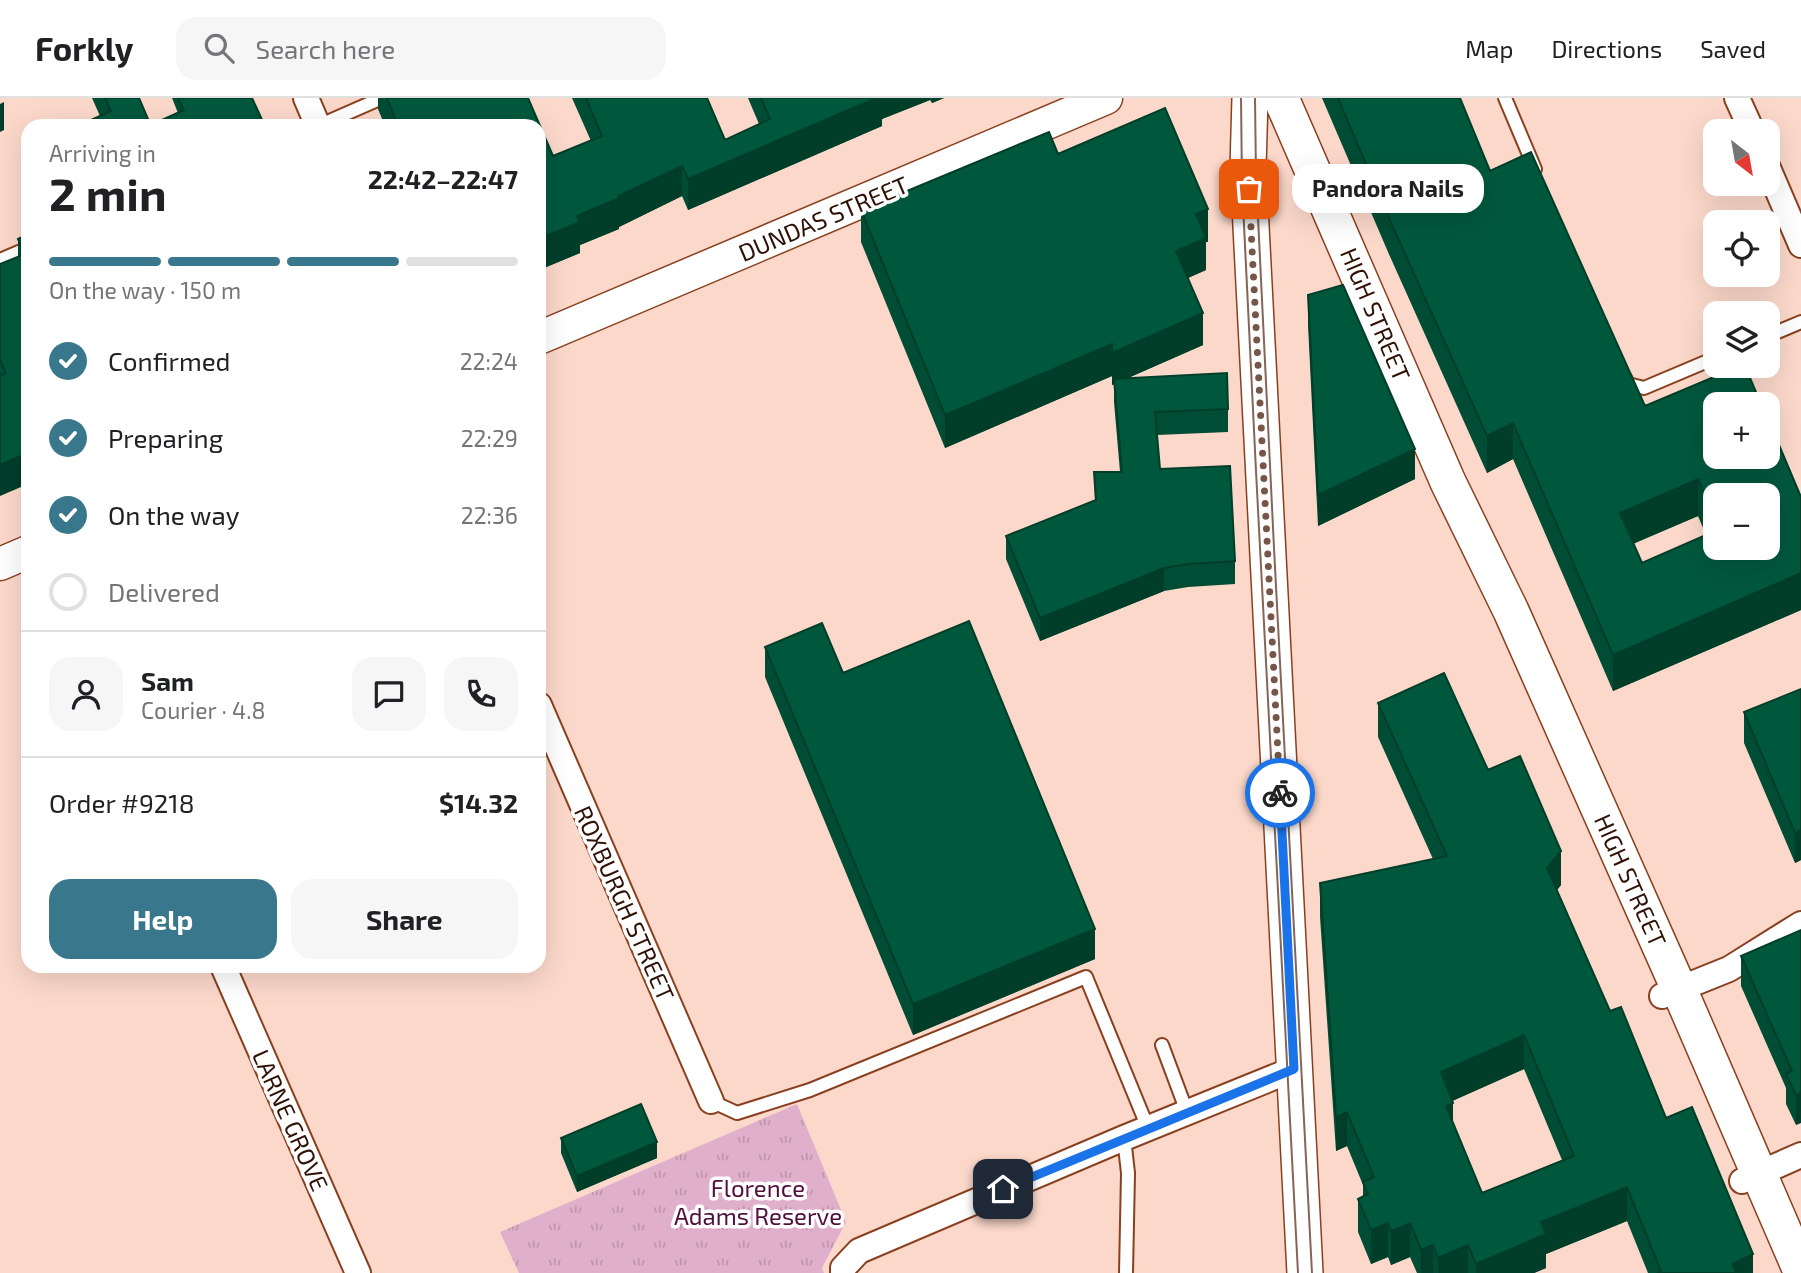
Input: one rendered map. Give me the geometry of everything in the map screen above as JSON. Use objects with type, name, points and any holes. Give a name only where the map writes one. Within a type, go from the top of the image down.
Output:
[{"type":"main road","points":[[1250,98],[1248,168],[1305,1273]]},
{"type":"main road","name":"HIGH STREET","points":[[1282,98],[1452,493],[1489,563],[1541,705],[1609,852],[1722,1111],[1750,1177],[1781,1273]]},
{"type":"main road","name":"HIGH STREET","points":[[1750,1177],[1801,1271]]},
{"type":"street","points":[[306,98],[315,119]]},
{"type":"street","name":"DUNDAS STREET","points":[[546,335],[1075,104],[1106,98]]},
{"type":"street","points":[[1737,98],[1747,119]]},
{"type":"street","points":[[1780,196],[1801,245]]},
{"type":"street","points":[[0,564],[21,555]]},
{"type":"street","name":"ROXBURGH STREET","points":[[546,721],[711,1101]]},
{"type":"street","points":[[1671,992],[1729,969],[1801,924]]},
{"type":"street","name":"LARNE GROVE","points":[[226,973],[358,1273]]},
{"type":"street","points":[[843,1273],[844,1268],[859,1251],[1294,1069]]},
{"type":"street","points":[[1750,1177],[1801,1155]]},
{"type":"lane","points":[[334,119],[382,98]]},
{"type":"lane","points":[[1504,98],[1542,187]]},
{"type":"lane","points":[[0,260],[21,251]]},
{"type":"lane","points":[[1780,331],[1801,322]]},
{"type":"lane","points":[[1618,360],[1628,384],[1644,388],[1703,363]]},
{"type":"lane","points":[[711,1101],[737,1113],[810,1090],[1086,976],[1148,1128]]},
{"type":"lane","points":[[1162,1045],[1187,1112]]},
{"type":"lane","points":[[1124,1138],[1128,1173],[1126,1273]]},
{"type":"green space","name":"Florence Adams Reserve","points":[[797,1104],[846,1222],[822,1268],[824,1273],[519,1273],[500,1232]]},
{"type":"building","points":[[105,98],[139,98],[148,119],[93,119],[111,111]]},
{"type":"building","points":[[178,98],[252,98],[262,119],[164,119],[184,110]]},
{"type":"building","points":[[387,98],[528,98],[537,119],[395,119]]},
{"type":"building","points":[[586,98],[707,98],[725,140],[770,119],[761,98],[876,98],[688,179],[682,166],[577,216],[580,222],[546,236],[546,140],[553,156],[602,136]]},
{"type":"building","points":[[1338,98],[1460,98],[1490,171],[1531,152],[1645,406],[1712,378],[1750,378],[1756,392],[1703,392],[1703,469],[1780,469],[1780,447],[1801,497],[1801,573],[1613,655],[1513,423],[1487,436]],"holes":[[[1698,479],[1703,491],[1703,483],[1780,483],[1780,560],[1703,560],[1703,536],[1642,563],[1620,513]]]},
{"type":"building","points":[[1165,108],[1208,209],[1196,214],[1206,238],[1176,251],[1203,313],[1112,353],[1112,344],[945,415],[861,210],[1049,132],[1058,154]]},
{"type":"building","points":[[21,256],[21,456],[0,465],[0,376],[6,373],[0,359],[0,264]]},
{"type":"building","points":[[1343,285],[1415,449],[1318,495],[1308,295]]},
{"type":"building","points":[[1227,373],[1228,409],[1155,412],[1160,469],[1230,466],[1235,561],[1164,568],[1040,618],[1006,536],[1096,500],[1094,472],[1122,472],[1114,379]]},
{"type":"building","points":[[969,621],[1095,929],[913,1004],[765,647],[822,623],[843,673]]},
{"type":"building","points":[[1444,673],[1488,770],[1520,756],[1561,851],[1547,868],[1610,1011],[1621,1007],[1666,1118],[1692,1107],[1753,1254],[1732,1264],[1736,1273],[1657,1273],[1661,1271],[1627,1187],[1541,1222],[1546,1234],[1476,1264],[1468,1245],[1438,1258],[1433,1245],[1421,1250],[1410,1223],[1391,1231],[1388,1223],[1371,1230],[1358,1199],[1368,1194],[1363,1182],[1374,1177],[1347,1112],[1336,1117],[1320,883],[1447,856],[1378,703]],"holes":[[[1524,1035],[1574,1156],[1482,1193],[1446,1106],[1453,1103],[1441,1072]]]},
{"type":"building","points":[[1801,689],[1801,830],[1795,833],[1744,712]]},
{"type":"building","points":[[1801,930],[1801,1093],[1796,1095],[1786,1074],[1792,1071],[1741,956]]},
{"type":"building","points":[[641,1104],[657,1142],[577,1176],[561,1138]]},
{"type":"tram line","points":[[1241,98],[1242,184],[1298,1273]]},
{"type":"tram line","points":[[1255,98],[1256,176],[1274,548],[1312,1273]]},
{"type":"way so far","points":[[1249,189],[1280,793]]},
{"type":"place","name":"Pandora Nails","points":[[1249,189]]},
{"type":"route","points":[[1003,1189],[1294,1069],[1280,793]]}]
